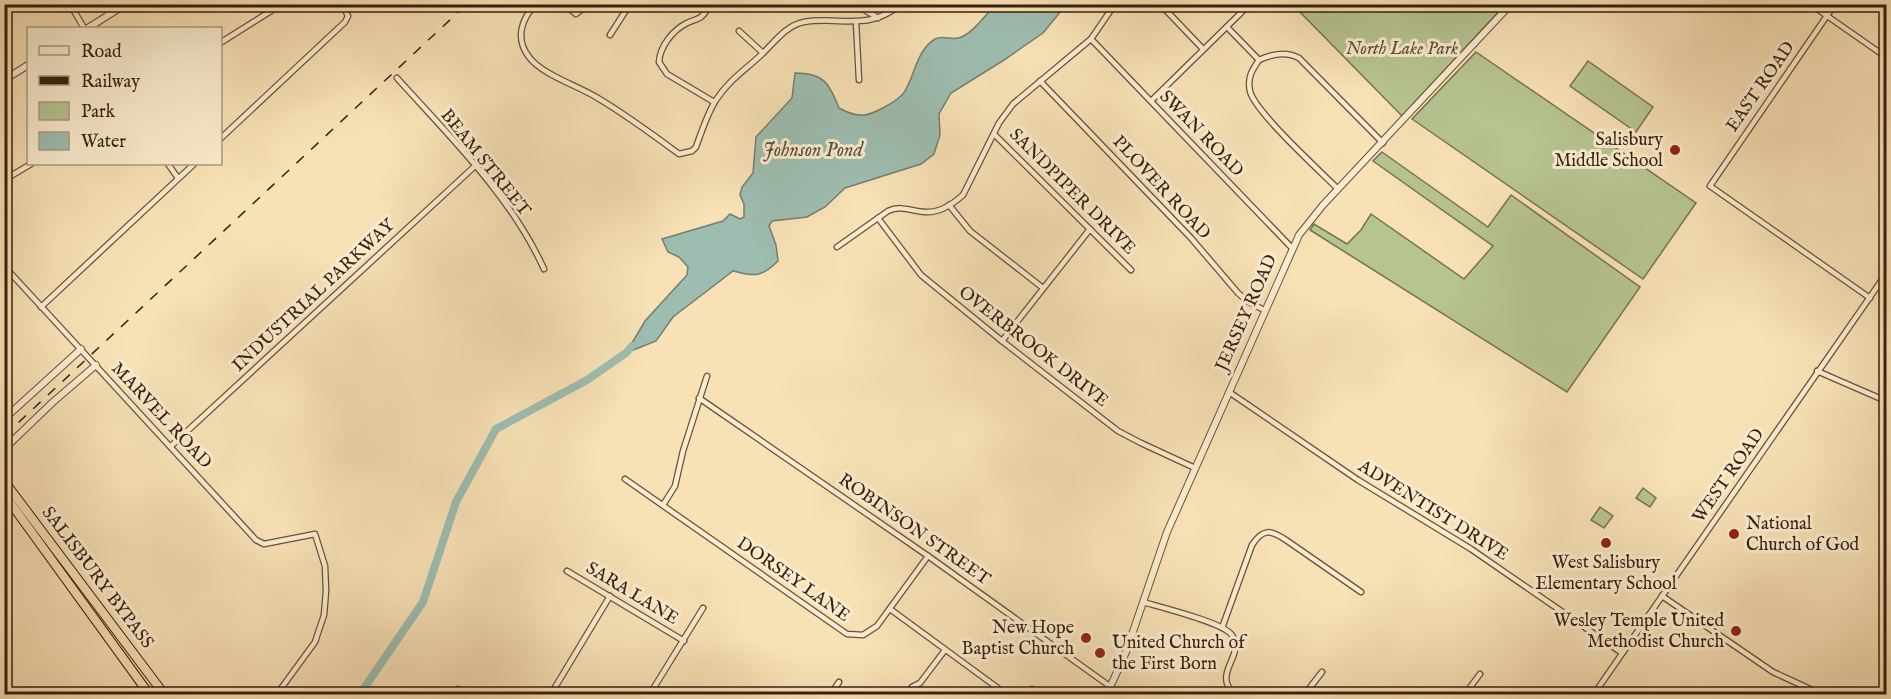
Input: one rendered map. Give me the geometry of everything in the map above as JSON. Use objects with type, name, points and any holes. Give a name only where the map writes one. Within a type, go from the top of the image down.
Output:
[{"type":"highway","name":"SALISBURY BYPASS","points":[[5,481],[164,694]]},
{"type":"highway","name":"SALISBURY BYPASS","points":[[4,494],[149,694]]},
{"type":"street","points":[[70,4],[85,27]]},
{"type":"street","points":[[88,27],[126,4]]},
{"type":"street","points":[[222,42],[282,4]]},
{"type":"street","points":[[222,137],[345,22],[348,16],[342,4]]},
{"type":"street","points":[[536,4],[524,18],[521,32],[521,38],[530,60],[623,113],[679,154],[692,152],[696,147],[714,102],[730,81],[795,24],[806,21],[856,22],[878,18],[885,16],[901,4]]},
{"type":"street","points":[[610,35],[630,4]]},
{"type":"street","points":[[855,4],[878,18]]},
{"type":"street","points":[[837,247],[894,208],[936,211],[963,195],[994,134],[1013,104],[1091,39],[1115,4]]},
{"type":"street","points":[[1160,4],[1203,49]]},
{"type":"street","name":"JERSEY ROAD","points":[[1107,694],[1126,652],[1167,532],[1292,248],[1306,226],[1338,189],[1511,4]]},
{"type":"street","points":[[1810,4],[1887,57]]},
{"type":"street","name":"EAST ROAD","points":[[1835,4],[1710,186],[1870,298]]},
{"type":"street","points":[[1150,101],[1248,5]]},
{"type":"street","points":[[705,7],[700,19],[687,23],[672,35],[663,47],[658,62],[667,74],[714,102]]},
{"type":"street","points":[[856,22],[859,80]]},
{"type":"street","points":[[1227,27],[1259,60]]},
{"type":"street","points":[[739,31],[762,53]]},
{"type":"street","name":"SWAN ROAD","points":[[1091,39],[1292,248]]},
{"type":"street","points":[[1338,189],[1253,100],[1250,77],[1251,71],[1259,60],[1281,54],[1299,58],[1383,143]]},
{"type":"street","points":[[4,80],[27,66]]},
{"type":"street","name":"BEAM STREET","points":[[397,78],[475,166],[534,247],[544,269]]},
{"type":"street","name":"PLOVER ROAD","points":[[1040,81],[1191,238],[1238,293],[1264,310]]},
{"type":"street","name":"SANDPIPER DRIVE","points":[[994,134],[1131,270]]},
{"type":"street","points":[[4,180],[29,165]]},
{"type":"street","points":[[169,165],[178,178]]},
{"type":"street","points":[[41,307],[193,165]]},
{"type":"street","name":"INDUSTRIAL PARKWAY","points":[[171,446],[475,166]]},
{"type":"street","points":[[949,205],[970,231],[1043,288]]},
{"type":"street","name":"OVERBROOK DRIVE","points":[[878,218],[921,275],[1002,341],[1118,431],[1195,468]]},
{"type":"street","points":[[1002,341],[1090,229]]},
{"type":"street","name":"MARVEL ROAD","points":[[4,266],[255,540],[264,544],[315,534],[325,567],[324,615],[315,642],[277,694]]},
{"type":"street","name":"WEST ROAD","points":[[1594,694],[1817,371],[1887,274]]},
{"type":"street","points":[[1878,287],[1887,290]]},
{"type":"street","points":[[4,419],[81,349]]},
{"type":"street","points":[[4,449],[96,365]]},
{"type":"street","points":[[1817,371],[1887,401]]},
{"type":"street","points":[[663,505],[675,486],[683,451],[707,376]]},
{"type":"street","name":"ADVENTIST DRIVE","points":[[1229,392],[1351,475],[1471,549],[1622,653]]},
{"type":"street","name":"ROBINSON STREET","points":[[699,398],[928,556],[1111,687]]},
{"type":"street","name":"DORSEY LANE","points":[[626,479],[843,632],[858,636],[868,633],[876,626],[928,556]]},
{"type":"street","points":[[1222,628],[1252,544],[1265,532],[1276,533],[1362,591]]},
{"type":"street","name":"SARA LANE","points":[[567,571],[684,641]]},
{"type":"street","points":[[551,694],[610,596]]},
{"type":"street","points":[[1662,596],[1773,672],[1821,694]]},
{"type":"street","points":[[1143,602],[1222,628],[1233,636],[1235,651],[1226,681],[1229,689],[1235,694]]},
{"type":"street","points":[[650,694],[703,609]]},
{"type":"street","points":[[890,609],[1006,694]]},
{"type":"street","points":[[912,687],[920,682],[945,650]]},
{"type":"street","points":[[1305,694],[1322,672]]},
{"type":"street","points":[[1465,694],[1480,674]]},
{"type":"street","points":[[831,694],[839,682]]},
{"type":"street","points":[[451,694],[458,689],[471,694]]},
{"type":"street","points":[[1025,694],[1032,689],[1040,694]]},
{"type":"green space","name":"North Lake Park","points":[[1293,5],[1505,5],[1402,116]]},
{"type":"green space","points":[[1476,52],[1696,203],[1643,279],[1412,119]]},
{"type":"green space","points":[[1588,61],[1653,107],[1636,132],[1570,86]]},
{"type":"green space","points":[[1382,152],[1488,227],[1511,195],[1640,287],[1567,392],[1310,230],[1314,224],[1347,244],[1361,230],[1371,214],[1464,279],[1493,246],[1373,161]]},
{"type":"green space","points":[[1643,488],[1656,498],[1650,507],[1636,498]]},
{"type":"green space","points":[[1600,507],[1613,516],[1604,528],[1591,520]]},
{"type":"water","name":"Johnson Pond","points":[[995,5],[1066,5],[1043,33],[951,93],[939,114],[940,135],[934,154],[921,164],[845,188],[825,207],[807,217],[772,221],[769,226],[776,245],[778,261],[763,273],[753,275],[733,271],[673,317],[656,341],[626,353],[645,321],[687,275],[688,267],[679,257],[668,252],[662,239],[723,221],[730,214],[740,219],[744,217],[744,204],[740,195],[742,187],[753,173],[756,137],[792,98],[795,73],[819,77],[832,92],[839,108],[858,115],[872,113],[902,95],[920,56],[929,44],[938,38],[963,36],[973,29]]},
{"type":"waterway","points":[[360,694],[423,602],[456,502],[496,429],[587,380],[626,353],[632,346]]},
{"type":"railway","points":[[4,436],[467,4]]},
{"type":"place","name":"Salisbury Middle School","points":[[1675,150]]},
{"type":"place","name":"National Church of God","points":[[1734,534]]},
{"type":"place","name":"West Salisbury Elementary School","points":[[1606,543]]},
{"type":"place","name":"Wesley Temple United Methodist Church","points":[[1736,631]]},
{"type":"place","name":"New Hope Baptist Church","points":[[1086,638]]},
{"type":"place","name":"United Church of the First Born","points":[[1100,653]]}]
